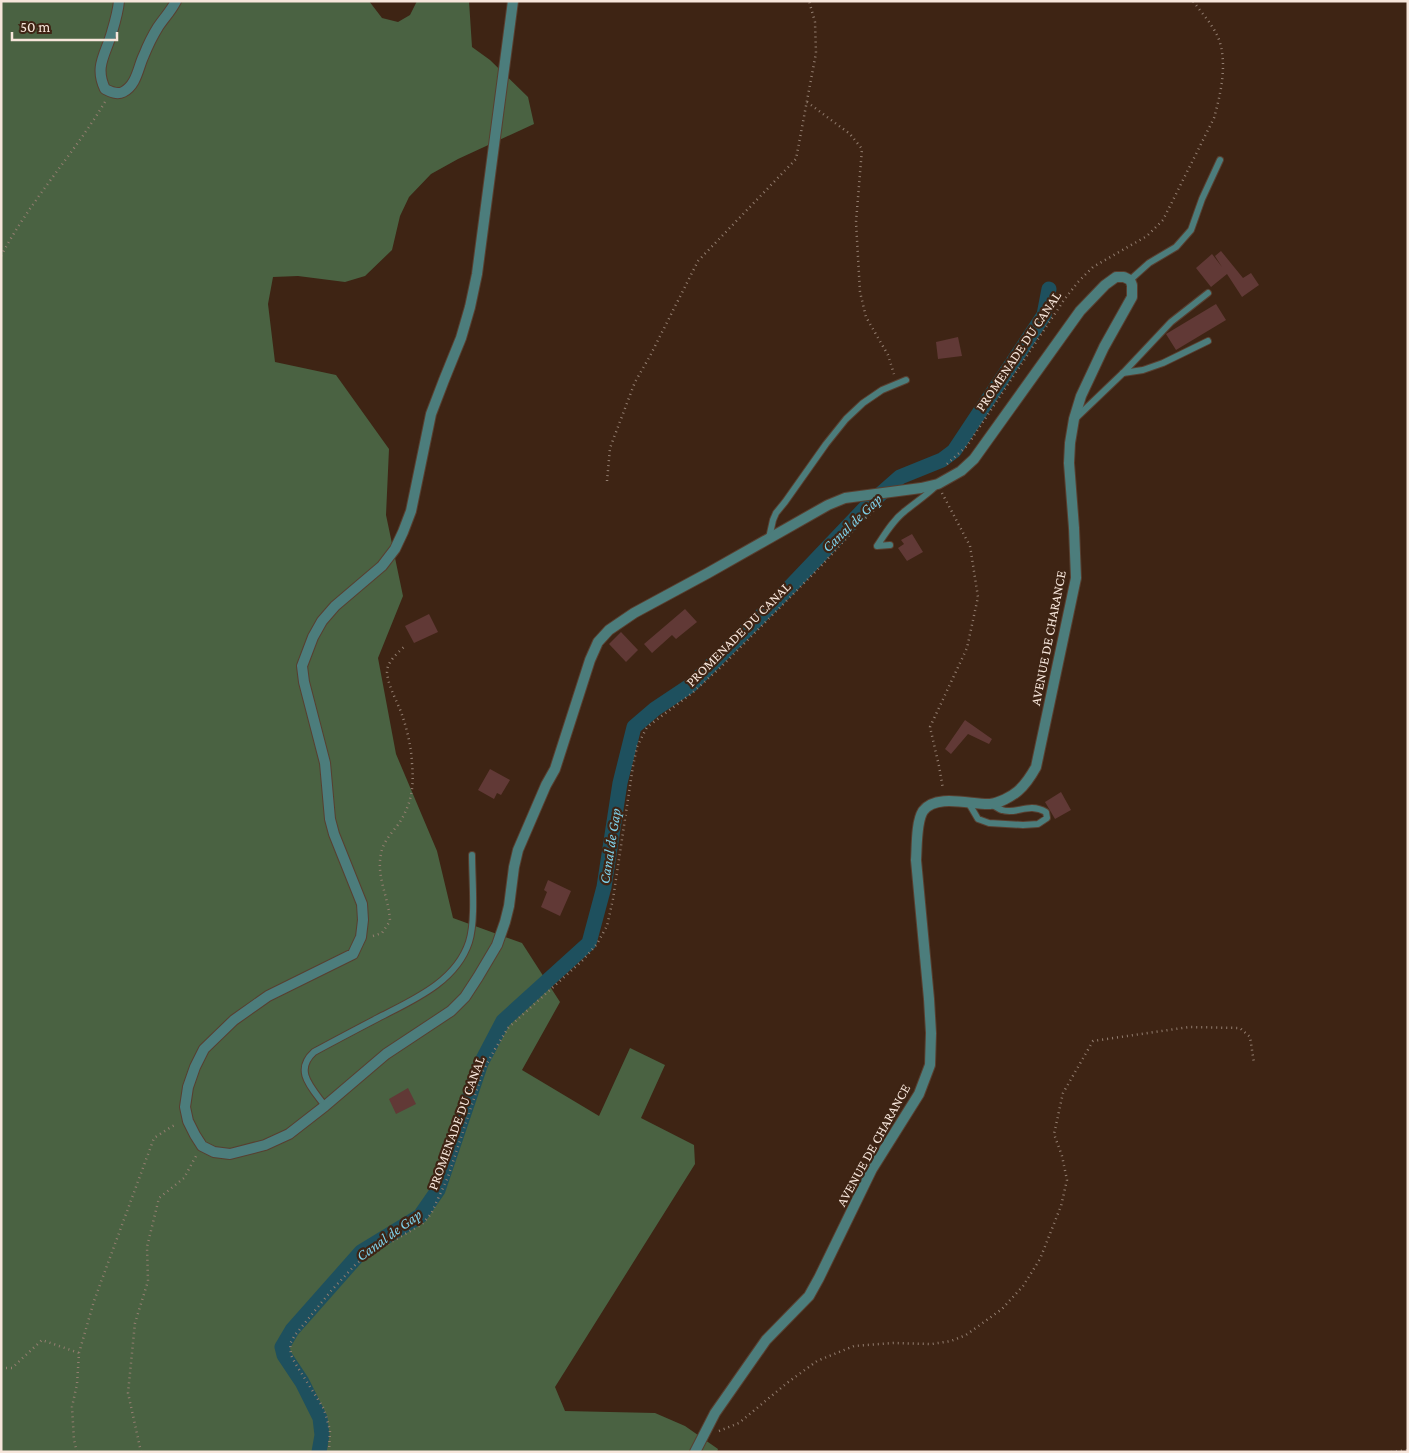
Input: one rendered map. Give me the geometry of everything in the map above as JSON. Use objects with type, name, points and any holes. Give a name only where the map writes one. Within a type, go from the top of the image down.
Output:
[{"type":"street","points":[[120,1],[112,34],[103,54],[100,69],[101,80],[105,89],[116,93],[124,91],[132,84],[143,56],[158,27],[176,1]]},
{"type":"street","points":[[513,1],[477,274],[461,338],[431,414],[411,511],[395,549],[382,566],[335,606],[322,622],[313,638],[302,666],[304,682],[324,763],[330,819],[334,834],[362,904],[361,937],[353,954],[268,996],[234,1020],[204,1049],[188,1087],[185,1107],[188,1120],[202,1146],[214,1152],[230,1154],[265,1146],[288,1134],[326,1106],[386,1054],[451,1010],[465,997],[496,945],[510,906],[513,873],[518,850],[546,785],[555,769],[590,660],[598,642],[609,630],[634,613],[828,504],[845,498],[938,484],[961,471],[974,459],[1080,311],[1116,277],[1124,277],[1130,280]]},
{"type":"street","name":"AVENUE DE CHARANCE","points":[[695,1452],[715,1413],[766,1340],[809,1296],[872,1169],[919,1094],[930,1065],[929,999],[916,860],[921,816],[924,809],[944,801],[991,804],[1004,800],[1017,793],[1027,782],[1036,766],[1076,578],[1068,463],[1074,419],[1104,347],[1132,296],[1130,280]]},
{"type":"lane","points":[[1130,280],[1149,263],[1176,247],[1191,230],[1202,199],[1220,160]]},
{"type":"lane","points":[[1074,419],[1123,373],[1171,322],[1208,293]]},
{"type":"lane","points":[[1123,373],[1143,370],[1163,363],[1208,341]]},
{"type":"lane","points":[[769,538],[776,513],[786,502],[841,425],[863,403],[882,390],[906,380]]},
{"type":"lane","points":[[890,545],[877,546],[886,531],[904,512],[923,499],[938,484]]},
{"type":"lane","points":[[968,802],[978,819],[989,823],[1038,824],[1047,818],[1046,812],[1039,808],[1008,811],[1000,810],[991,804]]},
{"type":"lane","points":[[326,1106],[306,1078],[304,1069],[306,1061],[310,1056],[314,1052],[432,988],[446,978],[464,952],[469,941],[472,922],[472,854]]},
{"type":"path","points":[[607,481],[610,448],[635,382],[698,261],[796,159],[816,53],[815,22],[809,1]]},
{"type":"path","name":"PROMENADE DU CANAL","points":[[947,464],[967,446],[1078,282],[1093,268],[1146,236],[1163,220],[1214,118],[1218,102],[1222,71],[1221,47],[1217,36],[1193,1]]},
{"type":"path","points":[[1,256],[28,210],[95,118],[111,92]]},
{"type":"path","points":[[807,102],[850,134],[862,149],[856,222],[860,292],[866,317],[888,355],[897,384]]},
{"type":"path","points":[[938,484],[970,546],[978,597],[967,648],[930,727],[940,766],[944,801]]},
{"type":"path","name":"PROMENADE DU CANAL","points":[[329,1452],[330,1430],[324,1409],[295,1363],[290,1344],[295,1335],[331,1291],[356,1264],[421,1225],[432,1214],[448,1177],[483,1071],[495,1049],[508,1028],[583,960],[597,944],[607,926],[614,899],[632,766],[637,747],[647,727],[691,694],[721,667],[823,564],[862,521],[882,504]]},
{"type":"path","points":[[361,937],[371,937],[382,933],[390,921],[390,910],[379,867],[381,852],[389,835],[400,822],[411,798],[413,785],[409,735],[390,685],[387,671],[394,656],[406,645]]},
{"type":"path","points":[[705,1431],[718,1432],[739,1423],[786,1383],[817,1361],[854,1346],[951,1342],[966,1335],[1002,1309],[1023,1286],[1040,1259],[1062,1206],[1067,1180],[1062,1156],[1054,1134],[1063,1093],[1092,1041],[1190,1027],[1240,1028],[1250,1038],[1254,1063]]},
{"type":"path","points":[[77,1452],[74,1440],[72,1407],[77,1384],[80,1353],[94,1301],[154,1138],[171,1127],[188,1120]]},
{"type":"path","points":[[141,1452],[128,1393],[135,1324],[148,1281],[146,1247],[159,1198],[184,1178],[202,1146]]},
{"type":"path","points":[[1,1368],[12,1368],[42,1340],[80,1353]]},
{"type":"path","points":[[1391,1452],[1408,1450]]},
{"type":"green space","points":[[1,1],[369,1],[382,18],[398,22],[410,15],[417,1],[469,1],[472,47],[490,60],[528,97],[534,124],[458,159],[431,174],[409,197],[400,216],[392,250],[365,276],[345,282],[298,276],[273,277],[268,304],[275,362],[336,375],[389,449],[386,515],[403,596],[378,658],[396,754],[437,851],[453,918],[522,943],[560,1002],[522,1070],[599,1116],[630,1048],[665,1065],[641,1118],[694,1145],[695,1164],[555,1387],[565,1411],[655,1413],[685,1426],[718,1449],[717,1452],[1,1452]]},
{"type":"building","points":[[1221,251],[1243,278],[1251,273],[1259,285],[1242,297],[1227,274],[1211,287],[1196,268],[1212,254],[1222,267],[1215,256]]},
{"type":"building","points":[[1216,304],[1226,320],[1176,350],[1166,334]]},
{"type":"building","points":[[958,337],[962,356],[938,359],[936,342]]},
{"type":"building","points":[[912,534],[923,552],[907,561],[898,548],[904,544],[901,540]]},
{"type":"building","points":[[685,609],[697,622],[676,639],[672,635],[652,653],[644,644]]},
{"type":"building","points":[[429,614],[438,632],[414,643],[405,626]]},
{"type":"building","points":[[621,632],[638,650],[626,662],[609,644]]},
{"type":"building","points":[[965,720],[992,739],[989,744],[968,734],[951,754],[945,749]]},
{"type":"building","points":[[490,769],[510,780],[501,795],[497,793],[494,799],[478,790]]},
{"type":"building","points":[[1061,792],[1071,810],[1055,819],[1045,802]]},
{"type":"building","points":[[548,880],[571,891],[560,916],[541,907],[547,892],[544,890]]},
{"type":"building","points":[[408,1088],[416,1104],[396,1114],[389,1099]]},
{"type":"waterway","name":"Canal de Gap","points":[[319,1452],[322,1435],[320,1418],[302,1382],[284,1355],[282,1347],[292,1330],[361,1252],[420,1216],[438,1190],[481,1063],[503,1021],[589,943],[604,887],[620,783],[634,727],[655,709],[691,685],[789,588],[867,506],[900,477],[942,460],[954,451],[1044,315],[1049,289]]}]
